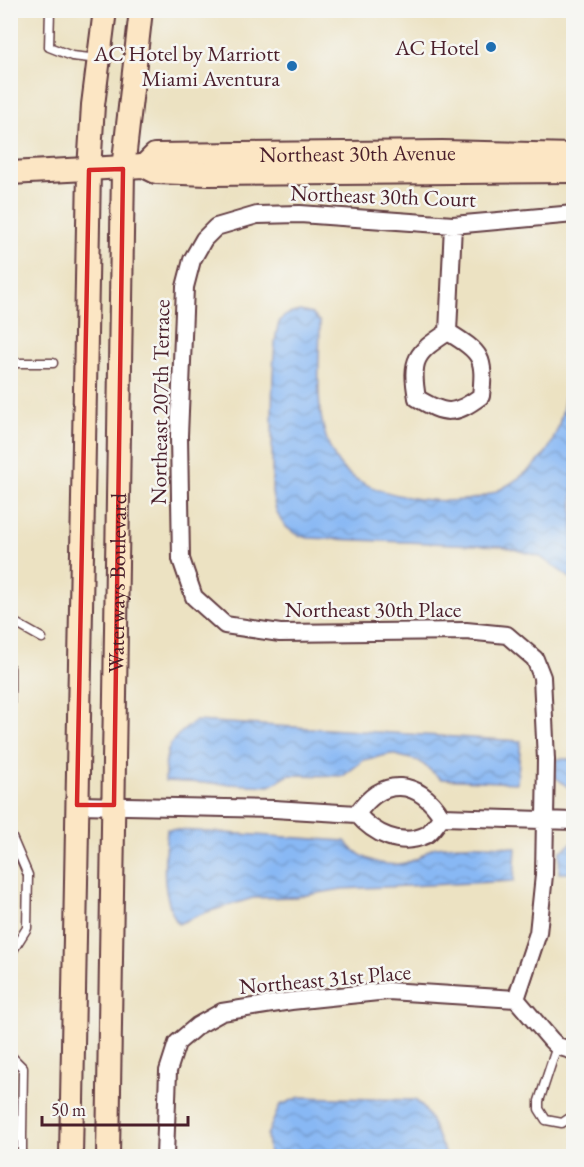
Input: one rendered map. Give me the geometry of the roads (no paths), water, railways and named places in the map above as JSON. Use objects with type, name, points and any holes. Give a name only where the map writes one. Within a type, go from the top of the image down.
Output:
[{"type":"street","name":"Waterways Boulevard","points":[[71,1156],[89,170],[105,10]]},
{"type":"street","name":"Waterways Boulevard","points":[[108,1156],[114,806],[141,10]]},
{"type":"street","name":"Northeast 30th Avenue","points":[[134,167],[155,155],[442,152],[573,155]]},
{"type":"street","name":"Northeast 30th Avenue","points":[[10,173],[134,167],[156,172],[208,174],[573,171]]},
{"type":"street","name":"Northeast 30th Court","points":[[228,223],[257,215],[300,214],[453,225],[573,214]]},
{"type":"street","name":"Northeast 207th Terrace","points":[[194,597],[181,559],[179,436],[185,287],[192,260],[204,238],[216,228],[228,223]]},
{"type":"street","points":[[448,332],[453,225]]},
{"type":"street","points":[[448,332],[473,347],[483,367],[481,396],[462,410],[438,411],[417,398],[412,372],[421,350],[448,332]]},
{"type":"street","name":"Northeast 30th Place","points":[[194,597],[225,625],[280,633],[466,631],[507,636],[535,659],[542,677],[546,820]]},
{"type":"street","points":[[357,814],[368,798],[386,789],[413,788],[431,800],[442,817]]},
{"type":"street","points":[[77,805],[274,809],[357,814],[369,828],[388,838],[412,839],[428,834],[442,817]]},
{"type":"street","points":[[442,817],[573,821]]},
{"type":"street","points":[[546,820],[544,875],[538,933],[516,999],[557,1046],[573,1051]]},
{"type":"street","name":"Northeast 31st Place","points":[[165,1156],[168,1071],[177,1043],[197,1026],[222,1012],[291,1001],[388,991],[516,999]]},
{"type":"lane","points":[[50,10],[49,46],[72,56],[99,59]]},
{"type":"lane","points":[[10,363],[53,363]]},
{"type":"lane","points":[[10,620],[42,639]]},
{"type":"lane","points":[[10,668],[10,767]]},
{"type":"lane","points":[[10,833],[28,876],[27,928],[10,955]]},
{"type":"lane","points":[[557,1046],[539,1101],[539,1109],[546,1120],[562,1123],[573,1114]]},
{"type":"lane","points":[[10,1055],[23,1068],[22,1156]]},
{"type":"lane","points":[[10,1138],[22,1135]]},
{"type":"water","points":[[300,311],[312,314],[320,322],[319,395],[321,413],[330,448],[339,464],[350,475],[366,485],[386,492],[407,497],[450,501],[484,496],[502,488],[520,477],[544,456],[556,434],[561,418],[567,386],[573,320],[573,580],[539,556],[501,546],[308,538],[292,532],[282,522],[272,493],[272,403],[274,352],[280,321],[286,315]]},
{"type":"water","points":[[196,721],[521,741],[517,783],[441,779],[419,761],[391,754],[364,760],[343,776],[289,775],[270,786],[165,781],[167,752],[170,745],[179,734]]},
{"type":"water","points":[[557,759],[573,759],[573,791],[555,777]]},
{"type":"water","points":[[167,829],[345,841],[368,859],[387,864],[406,863],[436,847],[476,845],[516,848],[514,881],[342,889],[296,897],[253,898],[204,913],[178,924],[172,913],[166,890],[164,866]]},
{"type":"water","points":[[573,842],[573,873],[559,873],[560,852]]},
{"type":"water","points":[[300,1097],[415,1100],[430,1118],[447,1156],[376,1156],[364,1153],[358,1156],[269,1156],[267,1135],[280,1105]]},
{"type":"place","name":"AC Hotel","points":[[491,47]]},
{"type":"place","name":"AC Hotel by Marriott Miami Aventura","points":[[292,66]]}]
